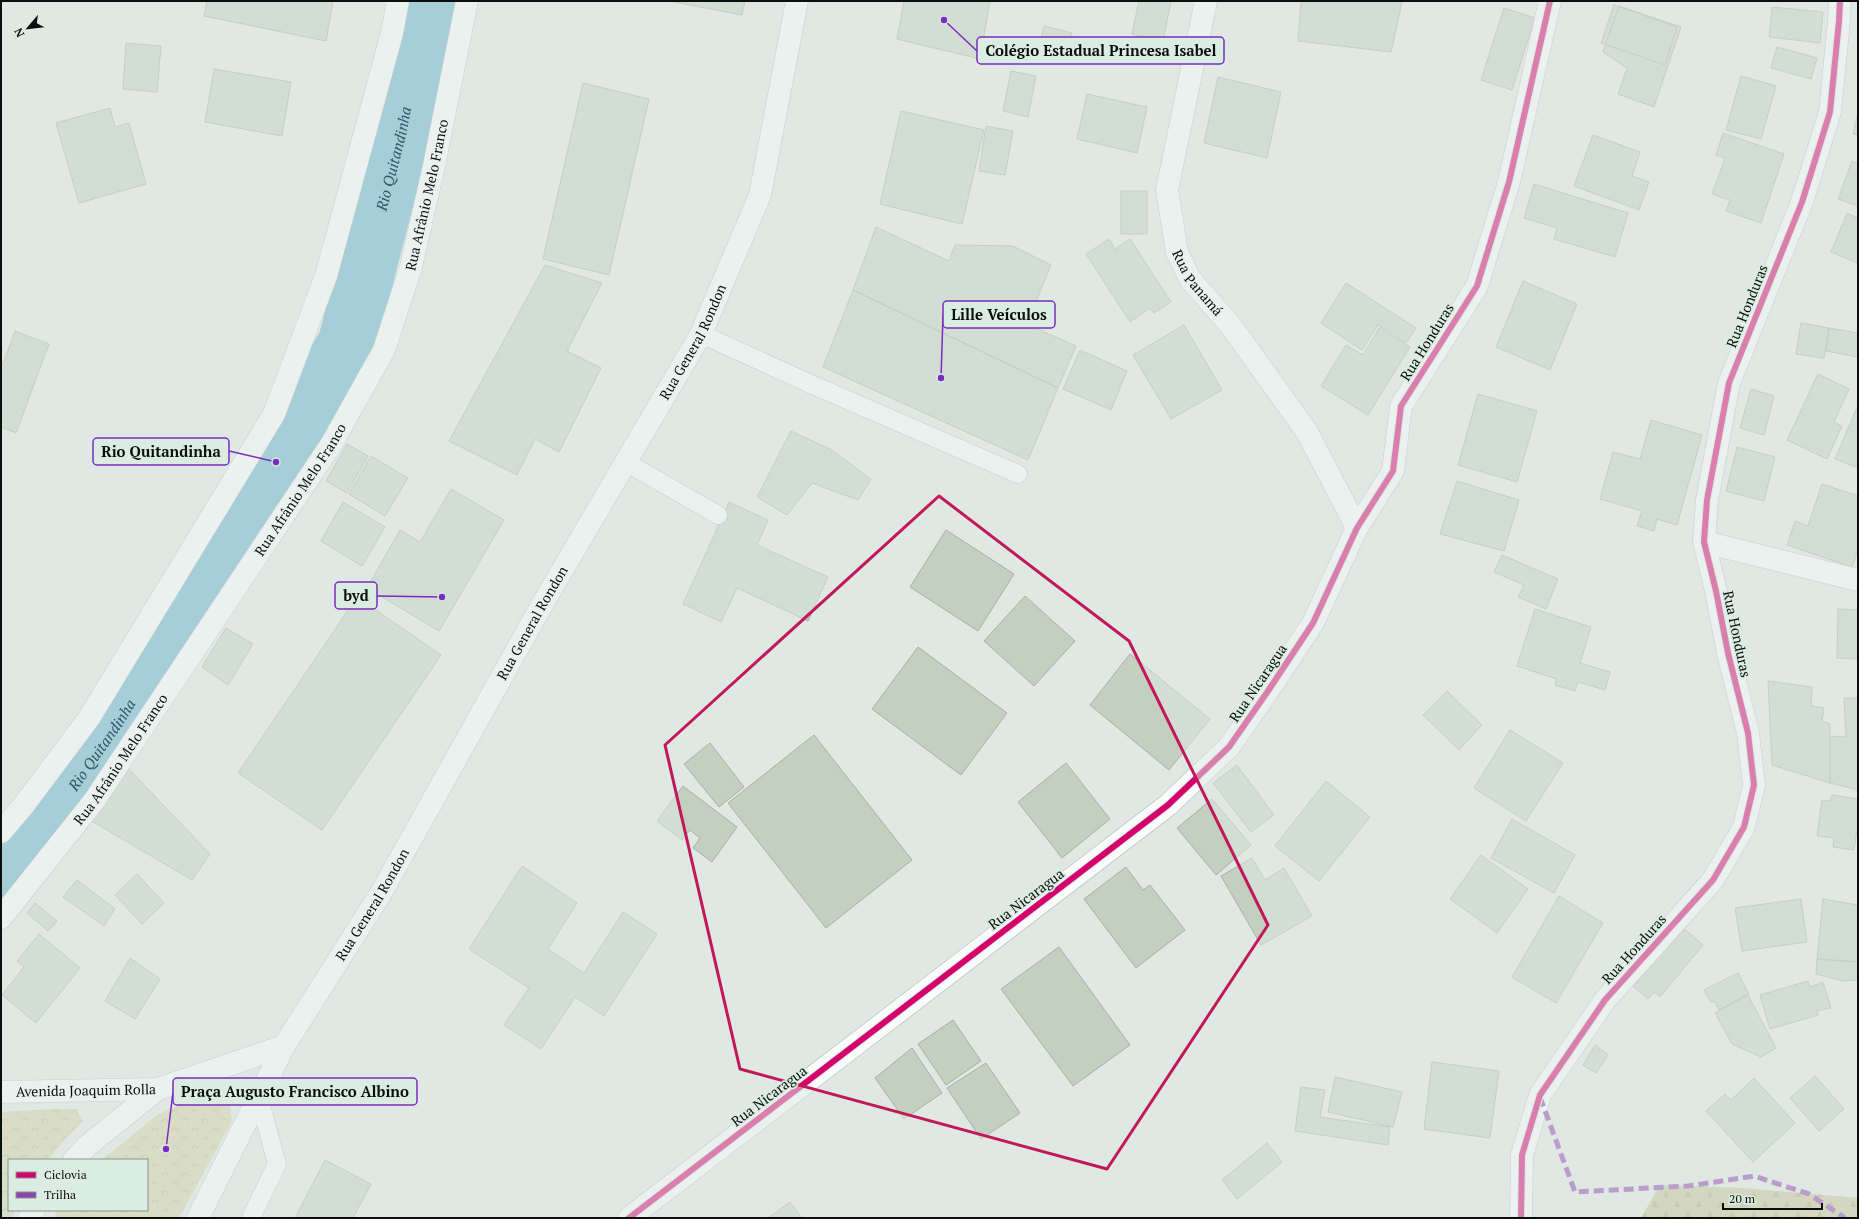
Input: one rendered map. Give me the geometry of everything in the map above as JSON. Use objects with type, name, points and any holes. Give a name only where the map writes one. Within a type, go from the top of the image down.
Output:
[{"type":"street","points":[[1,832],[23,806],[89,718],[274,414],[326,276],[392,33],[398,1]]},
{"type":"street","name":"Rua Afrânio Melo Franco","points":[[1,918],[103,788],[332,442],[384,350],[410,267],[434,166],[467,1]]},
{"type":"street","name":"Rua General Rondon","points":[[198,1218],[284,1046],[380,893],[543,604],[627,463],[701,334],[760,195],[797,1]]},
{"type":"street","name":"Rua Panamá","points":[[1206,1],[1167,190],[1176,252],[1190,278],[1231,326],[1307,432],[1357,528]]},
{"type":"street","name":"Rua Honduras","points":[[1357,528],[1393,471],[1401,406],[1477,286],[1509,182],[1550,1]]},
{"type":"street","name":"Rua Honduras","points":[[1521,1218],[1522,1155],[1540,1095],[1605,1000],[1713,880],[1744,827],[1754,784],[1748,733],[1728,653],[1716,591],[1704,542],[1707,500],[1729,383],[1802,202],[1830,112],[1840,1]]},
{"type":"street","name":"Rua Nicaragua","points":[[629,1218],[1168,805],[1229,747],[1268,691],[1314,622],[1357,528]]},
{"type":"street","points":[[1704,542],[1858,580]]},
{"type":"street","name":"Avenida Joaquim Rolla","points":[[1,1092],[158,1089],[284,1046]]},
{"type":"street","points":[[75,1159],[87,1146],[158,1089]]},
{"type":"lane","points":[[701,334],[813,385],[1018,474]]},
{"type":"lane","points":[[627,463],[718,515]]},
{"type":"lane","points":[[251,1218],[277,1164],[259,1098]]},
{"type":"highlighted area","points":[[939,496],[1129,641],[1268,925],[1107,1169],[740,1069],[665,745]]},
{"type":"green space","points":[[204,1094],[215,1094],[230,1107],[232,1121],[179,1218],[54,1218],[57,1211],[148,1211],[148,1159],[103,1159],[157,1115]]},
{"type":"green space","points":[[76,1109],[83,1121],[57,1148],[49,1159],[8,1159],[8,1211],[16,1211],[12,1218],[1,1218],[1,1112]]},
{"type":"green space","points":[[1660,1185],[1744,1188],[1858,1198],[1858,1218],[1641,1218]]},
{"type":"building","points":[[207,1],[333,1],[326,41],[204,16]]},
{"type":"building","points":[[669,1],[745,1],[742,15]]},
{"type":"building","points":[[904,1],[990,1],[980,59],[897,39]]},
{"type":"building","points":[[1139,1],[1171,1],[1163,41],[1132,34]]},
{"type":"building","points":[[1301,1],[1402,2],[1391,52],[1298,41]]},
{"type":"building","points":[[1614,5],[1677,27],[1665,65],[1601,43]]},
{"type":"building","points":[[1619,6],[1681,27],[1654,107],[1618,94],[1627,68],[1603,52]]},
{"type":"building","points":[[1772,7],[1823,12],[1820,43],[1769,37]]},
{"type":"building","points":[[1504,8],[1535,18],[1512,90],[1481,80]]},
{"type":"building","points":[[1044,26],[1072,33],[1067,49],[1040,42]]},
{"type":"building","points":[[126,43],[161,46],[157,92],[123,89]]},
{"type":"building","points":[[1777,47],[1817,58],[1811,79],[1771,68]]},
{"type":"building","points":[[214,69],[291,82],[282,136],[205,122]]},
{"type":"building","points":[[1011,71],[1036,76],[1028,117],[1003,111]]},
{"type":"building","points":[[1741,76],[1776,86],[1761,139],[1726,130]]},
{"type":"building","points":[[1218,77],[1281,92],[1267,158],[1204,143]]},
{"type":"building","points":[[583,83],[649,99],[609,275],[543,259]]},
{"type":"building","points":[[1087,94],[1147,107],[1137,153],[1077,139]]},
{"type":"building","points":[[110,108],[115,127],[129,123],[146,184],[79,203],[56,123]]},
{"type":"building","points":[[901,111],[984,130],[962,224],[880,204]]},
{"type":"building","points":[[1858,113],[1858,135],[1853,134]]},
{"type":"building","points":[[986,126],[1013,131],[1005,175],[979,171]]},
{"type":"building","points":[[1723,133],[1784,154],[1761,223],[1726,211],[1730,200],[1712,194],[1725,158],[1716,155]]},
{"type":"building","points":[[1593,135],[1640,152],[1632,176],[1649,182],[1639,210],[1574,186]]},
{"type":"building","points":[[1852,161],[1858,164],[1858,206],[1838,199]]},
{"type":"building","points":[[1534,184],[1628,213],[1615,257],[1554,239],[1557,228],[1524,218]]},
{"type":"building","points":[[1121,191],[1147,191],[1147,234],[1121,234]]},
{"type":"building","points":[[1847,213],[1858,218],[1858,263],[1831,252]]},
{"type":"building","points":[[876,227],[949,261],[955,245],[1013,246],[1051,265],[1027,324],[1076,346],[1058,388],[853,290]]},
{"type":"building","points":[[1109,239],[1115,249],[1130,239],[1171,302],[1154,313],[1150,308],[1130,322],[1086,254]]},
{"type":"building","points":[[545,265],[602,283],[567,351],[601,368],[559,452],[535,439],[517,475],[449,441]]},
{"type":"building","points":[[1523,281],[1577,304],[1550,370],[1496,347]]},
{"type":"building","points":[[1346,283],[1416,328],[1406,343],[1378,325],[1362,350],[1321,323]]},
{"type":"building","points":[[853,290],[1058,388],[1028,460],[823,367]]},
{"type":"building","points":[[1801,323],[1829,328],[1824,358],[1796,354]]},
{"type":"building","points":[[1184,325],[1222,390],[1171,419],[1133,355]]},
{"type":"building","points":[[1379,328],[1410,347],[1368,415],[1321,386],[1346,345],[1363,355]]},
{"type":"building","points":[[1829,328],[1858,333],[1858,357],[1826,351]]},
{"type":"building","points":[[15,331],[49,344],[16,433],[1,427],[1,363],[3,364]]},
{"type":"building","points":[[1080,350],[1127,371],[1111,410],[1063,389]]},
{"type":"building","points":[[1818,374],[1849,389],[1834,422],[1842,426],[1827,459],[1787,440]]},
{"type":"building","points":[[1751,389],[1774,396],[1764,435],[1740,428]]},
{"type":"building","points":[[1478,394],[1537,411],[1517,482],[1458,465]]},
{"type":"building","points":[[1858,405],[1858,468],[1835,459]]},
{"type":"building","points":[[1651,420],[1702,435],[1677,525],[1657,519],[1654,531],[1637,526],[1642,511],[1600,499],[1613,452],[1640,459]]},
{"type":"building","points":[[791,431],[830,449],[871,479],[858,500],[812,483],[787,515],[757,497]]},
{"type":"building","points":[[347,444],[368,456],[347,493],[326,481]]},
{"type":"building","points":[[1737,447],[1775,457],[1764,501],[1726,491]]},
{"type":"building","points":[[371,456],[408,478],[385,516],[349,494]]},
{"type":"building","points":[[1457,481],[1519,500],[1504,551],[1440,534]]},
{"type":"building","points":[[1822,484],[1858,496],[1858,550],[1852,567],[1787,545],[1795,521],[1808,526]]},
{"type":"building","points":[[451,489],[504,520],[439,631],[367,588],[400,530],[420,542]]},
{"type":"building","points":[[343,502],[385,527],[362,566],[321,541]]},
{"type":"building","points":[[729,502],[768,520],[757,545],[828,577],[808,621],[737,588],[721,622],[683,604]]},
{"type":"building","points":[[946,530],[1014,574],[978,631],[910,587]]},
{"type":"building","points":[[1502,555],[1558,579],[1546,609],[1518,597],[1524,585],[1494,572]]},
{"type":"building","points":[[1025,596],[1075,641],[1034,686],[984,641]]},
{"type":"building","points":[[357,597],[441,655],[322,830],[238,773]]},
{"type":"building","points":[[1535,609],[1591,627],[1580,663],[1610,672],[1605,690],[1578,682],[1575,691],[1555,685],[1556,679],[1517,666]]},
{"type":"building","points":[[1838,609],[1858,610],[1858,659],[1837,658]]},
{"type":"building","points":[[226,628],[253,644],[228,685],[202,667]]},
{"type":"building","points":[[918,647],[1007,713],[961,775],[872,709]]},
{"type":"building","points":[[1130,654],[1210,719],[1169,770],[1090,705]]},
{"type":"building","points":[[1768,681],[1812,687],[1811,706],[1824,708],[1822,721],[1830,724],[1830,783],[1772,765]]},
{"type":"building","points":[[1447,691],[1482,725],[1459,750],[1423,715]]},
{"type":"building","points":[[1844,698],[1858,698],[1858,790],[1830,783],[1830,736],[1846,737]]},
{"type":"building","points":[[1510,730],[1563,763],[1526,821],[1474,788]]},
{"type":"building","points":[[814,735],[912,860],[826,928],[728,803]]},
{"type":"building","points":[[710,743],[744,787],[719,807],[684,764]]},
{"type":"building","points":[[1066,763],[1110,819],[1062,858],[1018,802]]},
{"type":"building","points":[[1237,765],[1274,815],[1251,832],[1213,783]]},
{"type":"building","points":[[127,767],[210,854],[192,880],[90,820]]},
{"type":"building","points":[[1326,781],[1370,817],[1319,881],[1275,846]]},
{"type":"building","points":[[683,786],[737,827],[712,862],[693,848],[700,838],[690,830],[682,840],[657,821]]},
{"type":"building","points":[[1832,795],[1858,799],[1858,823],[1854,850],[1833,847],[1834,838],[1817,836],[1822,800],[1830,801]]},
{"type":"building","points":[[1212,799],[1251,845],[1216,875],[1177,828]]},
{"type":"building","points":[[1512,819],[1575,855],[1554,893],[1491,858]]},
{"type":"building","points":[[1481,855],[1528,889],[1497,933],[1450,899]]},
{"type":"building","points":[[1252,858],[1265,880],[1284,868],[1312,916],[1261,945],[1221,876]]},
{"type":"building","points":[[522,866],[577,903],[548,949],[584,973],[623,912],[657,934],[604,1016],[575,997],[541,1049],[504,1025],[529,988],[469,949]]},
{"type":"building","points":[[1126,867],[1143,890],[1150,885],[1185,930],[1136,968],[1084,899]]},
{"type":"building","points":[[137,874],[164,903],[142,924],[115,895]]},
{"type":"building","points":[[77,880],[115,909],[104,926],[63,897]]},
{"type":"building","points":[[1559,896],[1603,923],[1556,1003],[1512,977]]},
{"type":"building","points":[[1801,899],[1807,942],[1742,951],[1735,908]]},
{"type":"building","points":[[1823,899],[1858,905],[1858,962],[1817,959]]},
{"type":"building","points":[[35,903],[57,921],[48,931],[27,913]]},
{"type":"building","points":[[1682,927],[1703,945],[1660,997],[1654,992],[1648,999],[1633,986]]},
{"type":"building","points":[[39,934],[80,968],[36,1023],[2,995],[24,967],[17,961]]},
{"type":"building","points":[[1059,947],[1130,1045],[1073,1086],[1001,989]]},
{"type":"building","points":[[130,958],[160,979],[135,1019],[105,1001]]},
{"type":"building","points":[[1817,959],[1858,962],[1858,980],[1843,981],[1816,974]]},
{"type":"building","points":[[1738,973],[1749,994],[1719,1010],[1715,1002],[1711,1002],[1704,990]]},
{"type":"building","points":[[1808,981],[1810,987],[1823,982],[1831,1008],[1817,1011],[1818,1015],[1770,1029],[1760,995]]},
{"type":"building","points":[[1748,995],[1776,1048],[1761,1057],[1732,1044],[1715,1013]]},
{"type":"building","points":[[953,1020],[981,1061],[946,1085],[918,1044]]},
{"type":"building","points":[[1595,1045],[1608,1055],[1596,1073],[1583,1065]]},
{"type":"building","points":[[912,1048],[942,1093],[904,1119],[875,1078]]},
{"type":"building","points":[[1432,1062],[1499,1071],[1490,1138],[1424,1129]]},
{"type":"building","points":[[986,1063],[1020,1113],[981,1139],[947,1088]]},
{"type":"building","points":[[1815,1076],[1844,1109],[1819,1131],[1790,1098]]},
{"type":"building","points":[[1335,1077],[1402,1092],[1393,1127],[1328,1112]]},
{"type":"building","points":[[1754,1078],[1795,1123],[1753,1162],[1706,1111],[1725,1094],[1731,1100]]},
{"type":"building","points":[[1301,1087],[1325,1090],[1320,1117],[1390,1127],[1388,1145],[1295,1131]]},
{"type":"building","points":[[1267,1143],[1282,1162],[1237,1199],[1222,1180]]},
{"type":"building","points":[[325,1160],[371,1184],[353,1218],[295,1218]]},
{"type":"building","points":[[790,1202],[802,1218],[768,1218]]},
{"type":"waterway","name":"Rio Quitandinha","points":[[1,885],[17,868],[119,722],[347,344],[401,135],[426,1]]},
{"type":"marked path","points":[[1540,1097],[1575,1192],[1688,1186],[1754,1176],[1809,1194],[1845,1218]]},
{"type":"cycle path","points":[[629,1218],[1168,805],[1229,747],[1313,623],[1357,528],[1393,471],[1401,406],[1477,286],[1509,182],[1550,1]]},
{"type":"cycle path","points":[[1521,1218],[1522,1155],[1540,1095],[1605,1000],[1713,880],[1744,827],[1754,785],[1748,733],[1728,653],[1716,591],[1704,542],[1707,500],[1729,383],[1802,202],[1830,112],[1840,1]]},
{"type":"place","name":"Colégio Estadual Princesa Isabel","points":[[944,20]]},
{"type":"place","name":"Lille Veículos","points":[[941,378]]},
{"type":"place","name":"Rio Quitandinha","points":[[276,462]]},
{"type":"place","name":"byd","points":[[442,597]]},
{"type":"place","name":"Praça Augusto Francisco Albino","points":[[166,1149]]}]
